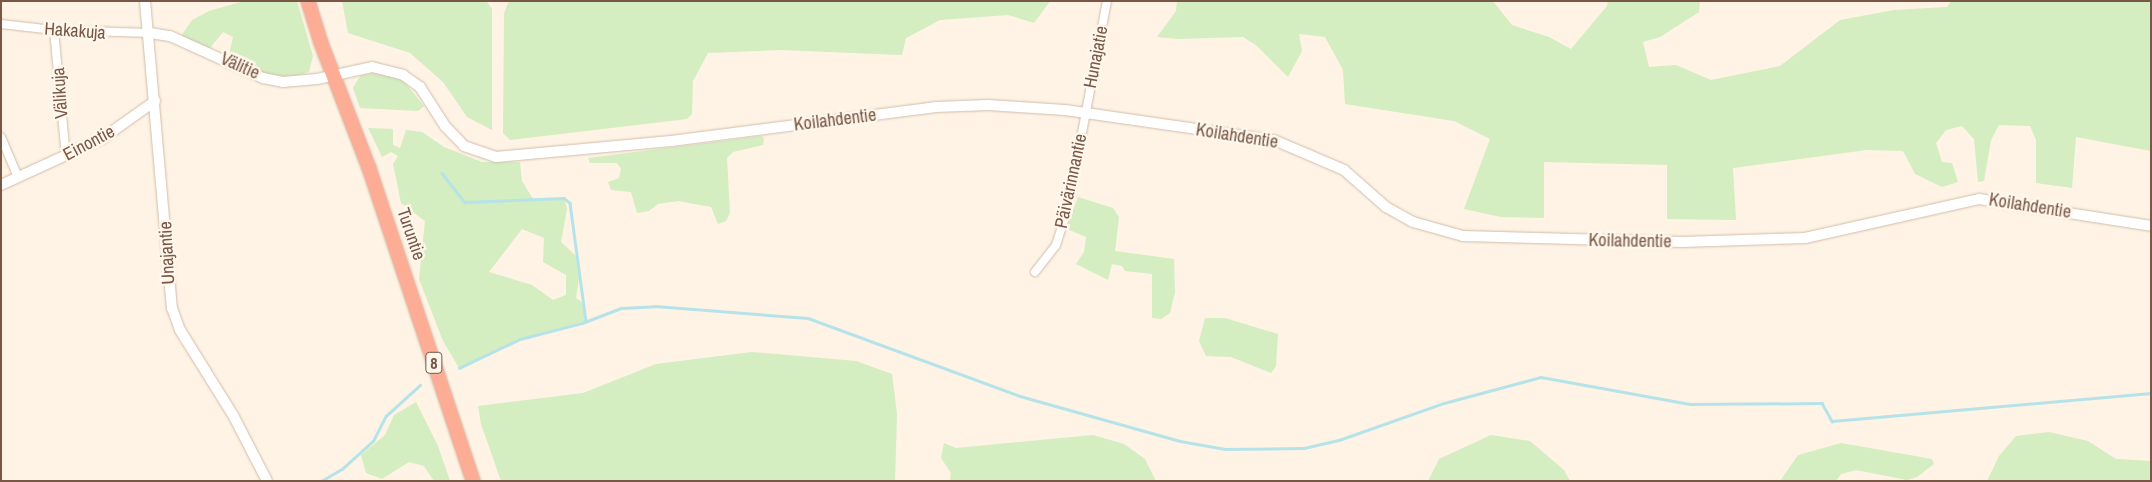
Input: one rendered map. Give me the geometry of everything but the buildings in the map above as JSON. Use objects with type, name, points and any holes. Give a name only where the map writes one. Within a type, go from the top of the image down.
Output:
[{"type":"highway","name":"Turuntie","points":[[308,1],[332,74],[372,177],[473,481]]},
{"type":"street","name":"Unajantie","points":[[145,1],[150,33],[172,308],[180,330],[233,415],[267,481]]},
{"type":"street","name":"Hunajatie","points":[[1085,113],[1107,1]]},
{"type":"street","name":"Hakakuja","points":[[1,24],[54,30],[150,33]]},
{"type":"street","name":"Välikuja","points":[[54,30],[66,156]]},
{"type":"street","name":"Välitie","points":[[150,33],[170,36],[263,78],[301,82],[332,74]]},
{"type":"street","name":"Koilahdentie","points":[[332,74],[372,67],[403,75],[420,87],[446,126],[464,146],[496,157],[671,141],[936,107],[988,105],[1085,113],[1274,140],[1344,170],[1386,207],[1413,222],[1463,236],[1682,242],[1805,238],[1979,199],[2151,226]]},
{"type":"street","name":"Einontie","points":[[1,185],[103,138],[155,101]]},
{"type":"street","name":"Päivärinnantie","points":[[1035,272],[1057,241],[1068,207],[1085,113]]},
{"type":"street","points":[[1,137],[18,178]]},
{"type":"green space","points":[[244,1],[297,1],[313,56],[309,72],[292,78],[273,77],[229,55],[233,37],[223,32],[210,48],[181,36],[192,20],[209,11]]},
{"type":"green space","points":[[342,1],[487,2],[492,9],[492,130],[467,117],[443,82],[410,53],[348,33]]},
{"type":"green space","points":[[509,1],[1050,1],[1034,23],[1008,15],[940,20],[906,38],[902,55],[782,50],[708,53],[693,81],[692,114],[687,119],[510,140],[503,133],[504,13]]},
{"type":"green space","points":[[1177,1],[1493,1],[1512,25],[1549,37],[1571,49],[1607,6],[1608,1],[1700,1],[1699,12],[1660,37],[1643,42],[1649,67],[1676,65],[1711,80],[1780,66],[1840,20],[1894,10],[1947,7],[1951,1],[2151,1],[2151,151],[2076,137],[2072,188],[2036,183],[2036,140],[2030,126],[1999,125],[1991,140],[1984,181],[1978,182],[1974,139],[1962,126],[1946,130],[1936,143],[1942,162],[1952,163],[1958,182],[1942,187],[1915,174],[1903,151],[1866,150],[1733,168],[1736,220],[1667,219],[1667,165],[1544,162],[1544,218],[1501,217],[1464,209],[1490,139],[1454,121],[1345,104],[1343,70],[1325,37],[1299,34],[1302,51],[1288,77],[1257,46],[1243,37],[1178,39],[1157,37],[1176,11]]},
{"type":"green space","points":[[378,72],[402,79],[424,106],[418,111],[360,108],[353,88],[360,76]]},
{"type":"green space","points":[[368,128],[393,129],[393,145],[400,148],[406,130],[422,132],[444,147],[482,162],[520,162],[522,181],[533,199],[564,198],[567,209],[561,242],[576,256],[579,278],[576,298],[583,303],[586,321],[520,339],[459,368],[443,341],[419,279],[425,221],[401,203],[393,164],[398,156],[391,152],[382,157]],"holes":[[[522,229],[544,238],[543,262],[566,275],[566,295],[553,300],[532,285],[489,272]]]},
{"type":"green space","points":[[761,136],[764,138],[763,145],[733,152],[727,158],[730,213],[726,221],[718,224],[711,207],[678,201],[658,204],[649,211],[637,213],[631,192],[611,190],[608,182],[619,178],[621,169],[617,163],[590,163],[588,158]]},
{"type":"green space","points":[[1078,197],[1113,208],[1119,217],[1115,251],[1174,259],[1175,292],[1170,313],[1161,319],[1152,318],[1152,274],[1125,271],[1122,266],[1112,264],[1108,280],[1076,264],[1084,252],[1086,237],[1067,229]]},
{"type":"green space","points":[[1205,318],[1225,318],[1278,334],[1276,366],[1271,373],[1231,357],[1206,356],[1199,341]]},
{"type":"green space","points":[[752,352],[856,361],[892,374],[897,414],[895,481],[501,481],[481,424],[478,406],[583,393],[656,364]]},
{"type":"green space","points":[[416,402],[438,446],[450,481],[434,481],[424,466],[409,462],[382,479],[366,473],[361,455],[385,435],[394,415]]},
{"type":"green space","points":[[2049,432],[2088,441],[2116,459],[2151,461],[2151,481],[1987,481],[1999,456],[2016,436]]},
{"type":"green space","points":[[1093,435],[1124,444],[1145,459],[1156,481],[950,481],[951,473],[941,458],[944,443],[956,448]]},
{"type":"green space","points":[[1491,435],[1530,441],[1564,470],[1570,481],[1428,481],[1439,459]]},
{"type":"green space","points":[[1841,443],[1932,459],[1934,464],[1917,477],[1907,480],[1856,470],[1841,474],[1836,481],[1780,481],[1798,455]]},
{"type":"waterway","points":[[442,173],[465,202],[564,198],[570,203],[586,321]]},
{"type":"waterway","points":[[459,368],[520,339],[582,323],[621,308],[655,306],[808,318],[1020,396],[1180,441],[1226,449],[1304,448],[1339,440],[1444,403],[1541,377],[1690,404],[1822,403],[1832,421],[2151,393]]},
{"type":"waterway","points":[[321,481],[342,469],[373,441],[386,416],[420,385]]}]
